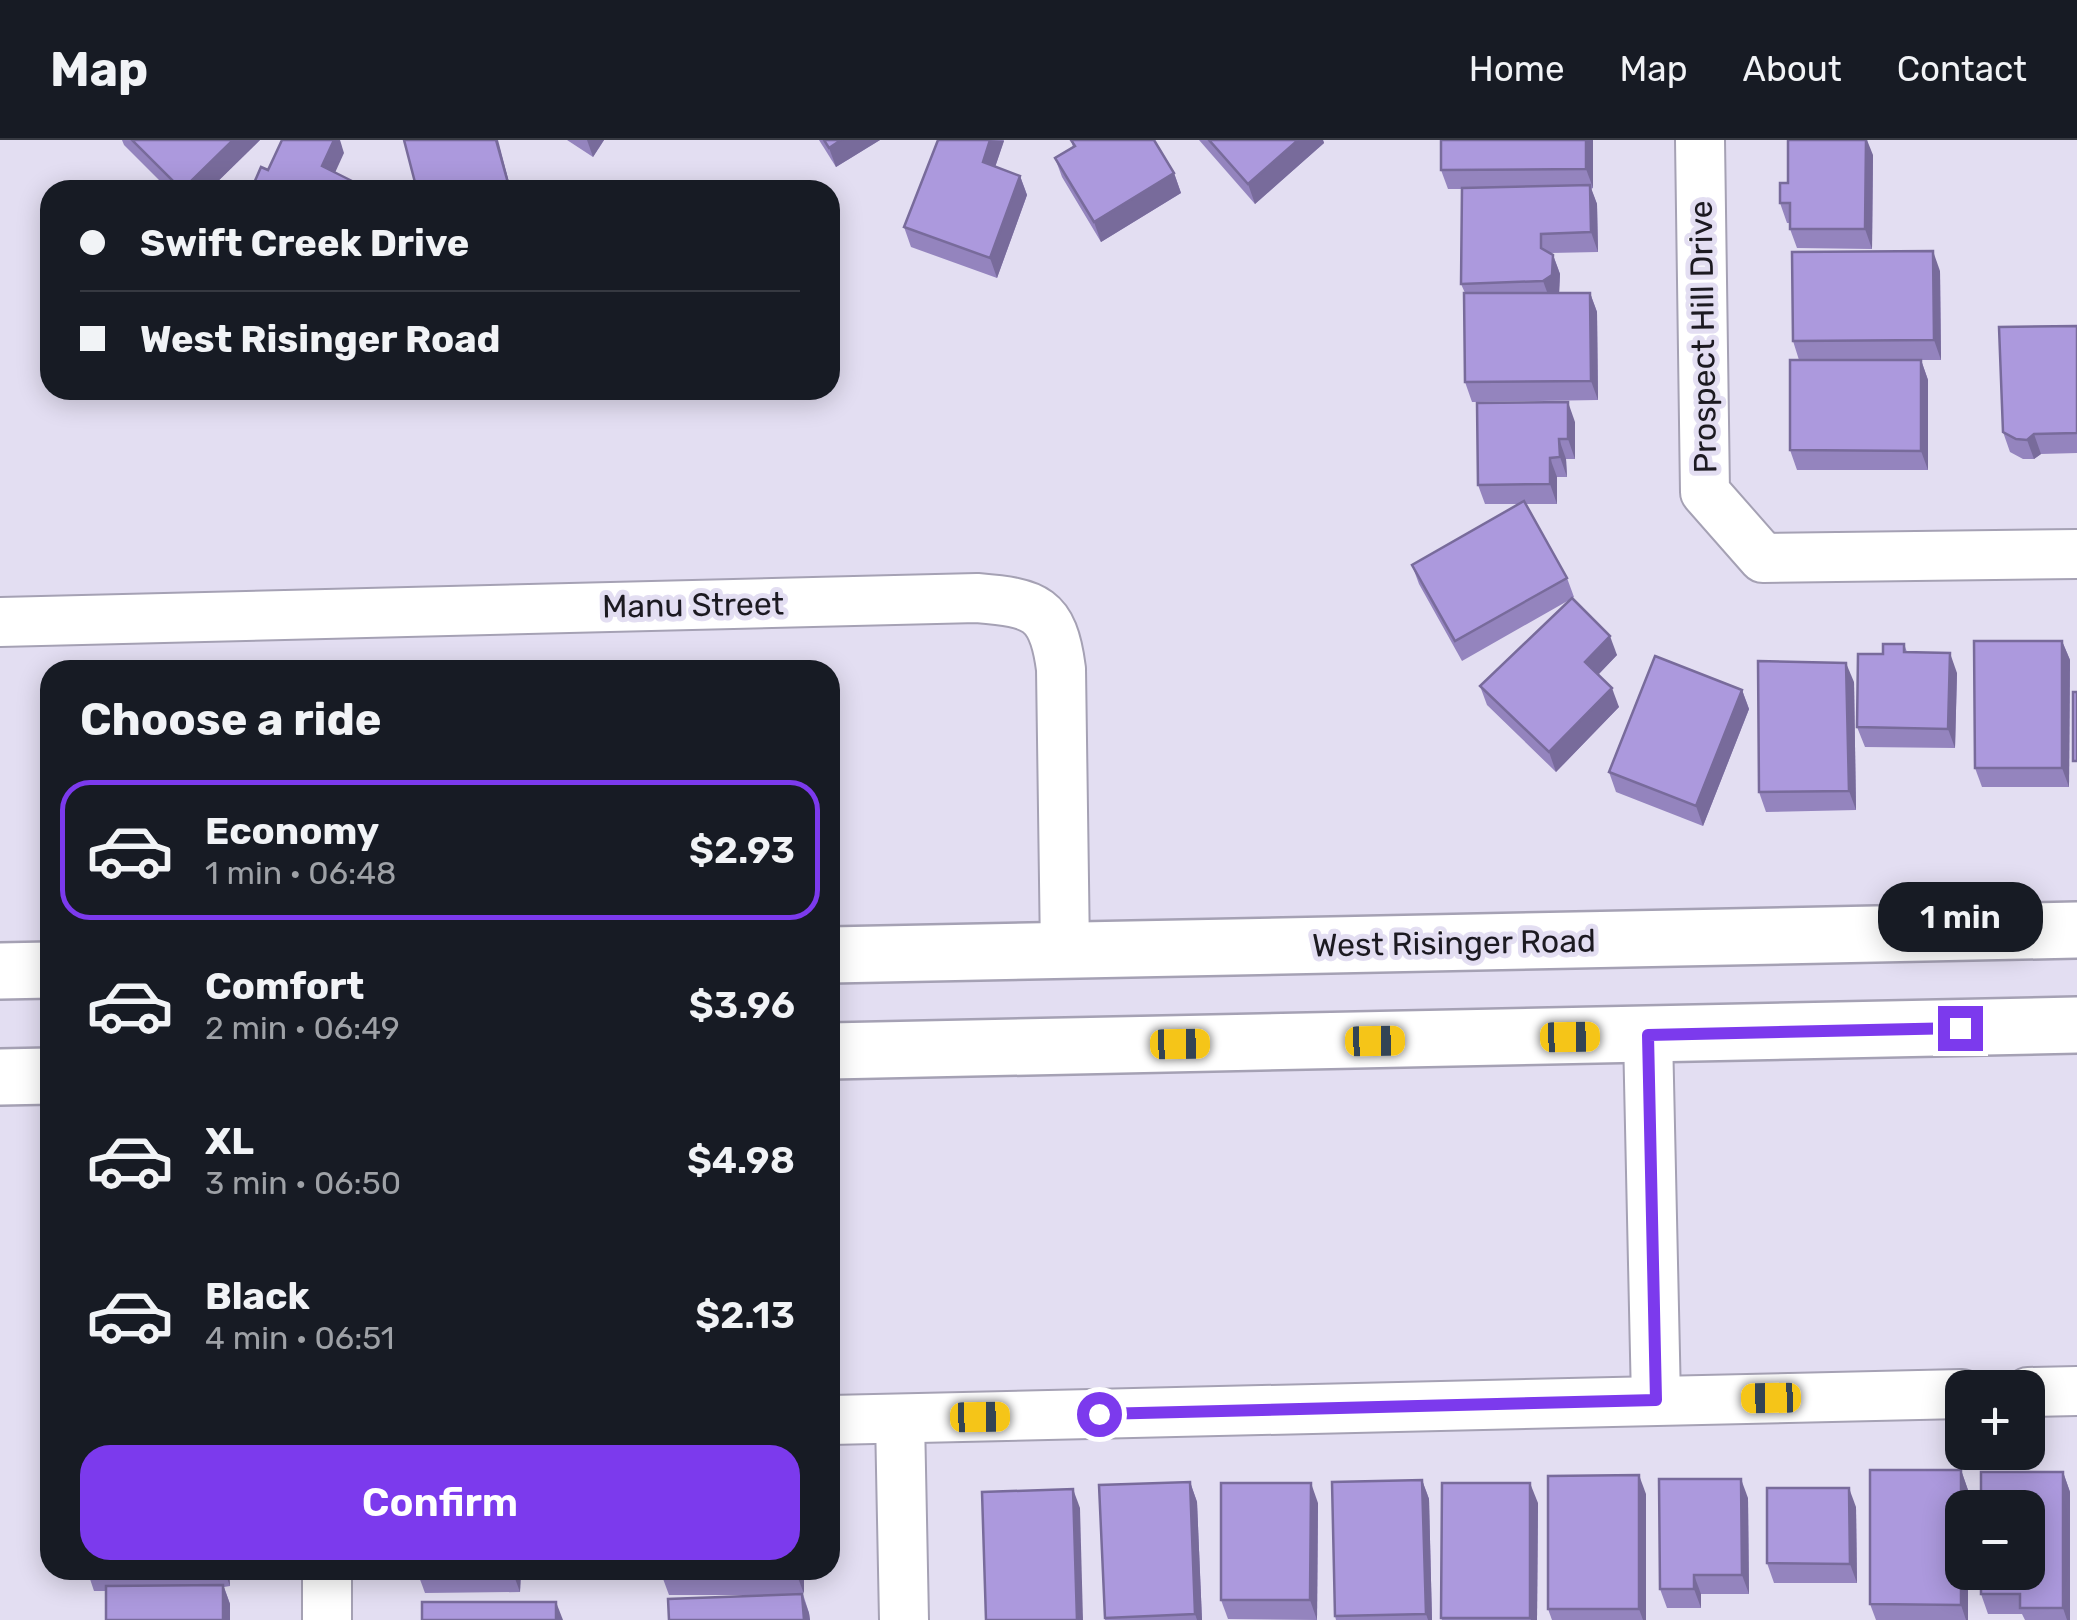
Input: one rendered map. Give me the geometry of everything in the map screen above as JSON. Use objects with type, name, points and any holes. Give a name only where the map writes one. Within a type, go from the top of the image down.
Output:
[{"type":"main road","name":"West Risinger Road","points":[[840,956],[2077,930]]},
{"type":"main road","points":[[0,972],[40,970]]},
{"type":"main road","points":[[840,1052],[2077,1026]]},
{"type":"main road","points":[[0,1077],[40,1076]]},
{"type":"street","name":"Prospect Hill Drive","points":[[1700,140],[1705,492],[1763,558],[2077,554]]},
{"type":"street","name":"Manu Street","points":[[0,622],[957,598],[1013,602],[1040,613],[1056,633],[1061,668],[1064,951]]},
{"type":"street","points":[[1648,1035],[1656,1400]]},
{"type":"street","points":[[2045,1392],[2077,1391]]},
{"type":"street","points":[[840,1420],[1945,1394]]},
{"type":"street","points":[[900,1419],[904,1620]]},
{"type":"street","points":[[327,1580],[327,1620]]},
{"type":"building","points":[[132,140],[233,140],[192,180],[172,180]]},
{"type":"building","points":[[282,140],[334,140],[322,166],[350,180],[255,180],[261,167],[268,170]]},
{"type":"building","points":[[404,140],[496,140],[507,180],[414,180]]},
{"type":"building","points":[[824,140],[841,140],[829,148]]},
{"type":"building","points":[[938,140],[990,140],[983,162],[1020,176],[990,258],[904,227]]},
{"type":"building","points":[[1071,140],[1154,140],[1174,173],[1094,222],[1055,158],[1075,146]]},
{"type":"building","points":[[1209,140],[1298,140],[1248,184]]},
{"type":"building","points":[[1441,140],[1586,140],[1586,169],[1441,170]]},
{"type":"building","points":[[1788,140],[1866,140],[1865,229],[1790,229],[1790,203],[1780,203],[1780,183],[1788,183]]},
{"type":"building","points":[[1590,185],[1591,232],[1541,234],[1541,248],[1553,255],[1552,275],[1543,281],[1461,284],[1462,188]]},
{"type":"building","points":[[1933,251],[1934,340],[1793,341],[1792,252]]},
{"type":"building","points":[[1464,293],[1590,293],[1591,381],[1465,382]]},
{"type":"building","points":[[2077,326],[2077,433],[2034,434],[2027,440],[2003,432],[1999,327]]},
{"type":"building","points":[[1790,360],[1921,360],[1921,451],[1790,450]]},
{"type":"building","points":[[1568,402],[1568,439],[1559,439],[1560,457],[1550,458],[1550,484],[1478,485],[1477,403]]},
{"type":"building","points":[[1524,501],[1567,578],[1455,641],[1412,565]]},
{"type":"building","points":[[1572,598],[1610,636],[1585,662],[1612,688],[1549,752],[1480,686]]},
{"type":"building","points":[[1974,641],[2062,641],[2062,768],[1975,768]]},
{"type":"building","points":[[1883,644],[1904,644],[1904,652],[1950,653],[1948,729],[1857,727],[1858,654],[1883,654]]},
{"type":"building","points":[[1655,656],[1742,690],[1696,806],[1609,772]]},
{"type":"building","points":[[1758,661],[1846,663],[1849,791],[1759,792]]},
{"type":"building","points":[[2073,692],[2077,692],[2077,761],[2073,761]]},
{"type":"building","points":[[1870,1470],[1961,1470],[1961,1490],[1945,1490],[1945,1590],[1961,1590],[1961,1605],[1870,1604]]},
{"type":"building","points":[[1981,1472],[2063,1472],[2063,1608],[2020,1608],[2020,1594],[1981,1594],[1981,1590],[2045,1590],[2045,1490],[1981,1490]]},
{"type":"building","points":[[1639,1475],[1639,1609],[1548,1609],[1548,1476]]},
{"type":"building","points":[[1659,1479],[1741,1479],[1742,1575],[1694,1575],[1694,1589],[1660,1589]]},
{"type":"building","points":[[1422,1480],[1426,1614],[1335,1616],[1332,1482]]},
{"type":"building","points":[[1190,1482],[1195,1614],[1105,1618],[1099,1485]]},
{"type":"building","points":[[1221,1483],[1311,1483],[1310,1600],[1221,1600]]},
{"type":"building","points":[[1442,1483],[1530,1483],[1530,1618],[1441,1618]]},
{"type":"building","points":[[1767,1488],[1849,1488],[1850,1564],[1767,1563]]},
{"type":"building","points":[[1073,1489],[1077,1620],[986,1620],[982,1492]]},
{"type":"building","points":[[223,1585],[223,1620],[106,1620],[106,1586]]},
{"type":"building","points":[[802,1594],[804,1620],[669,1620],[668,1599]]},
{"type":"building","points":[[422,1602],[556,1602],[556,1620],[422,1620]]},
{"type":"route","points":[[1099,1414],[1656,1400],[1648,1035],[1960,1028]]}]
